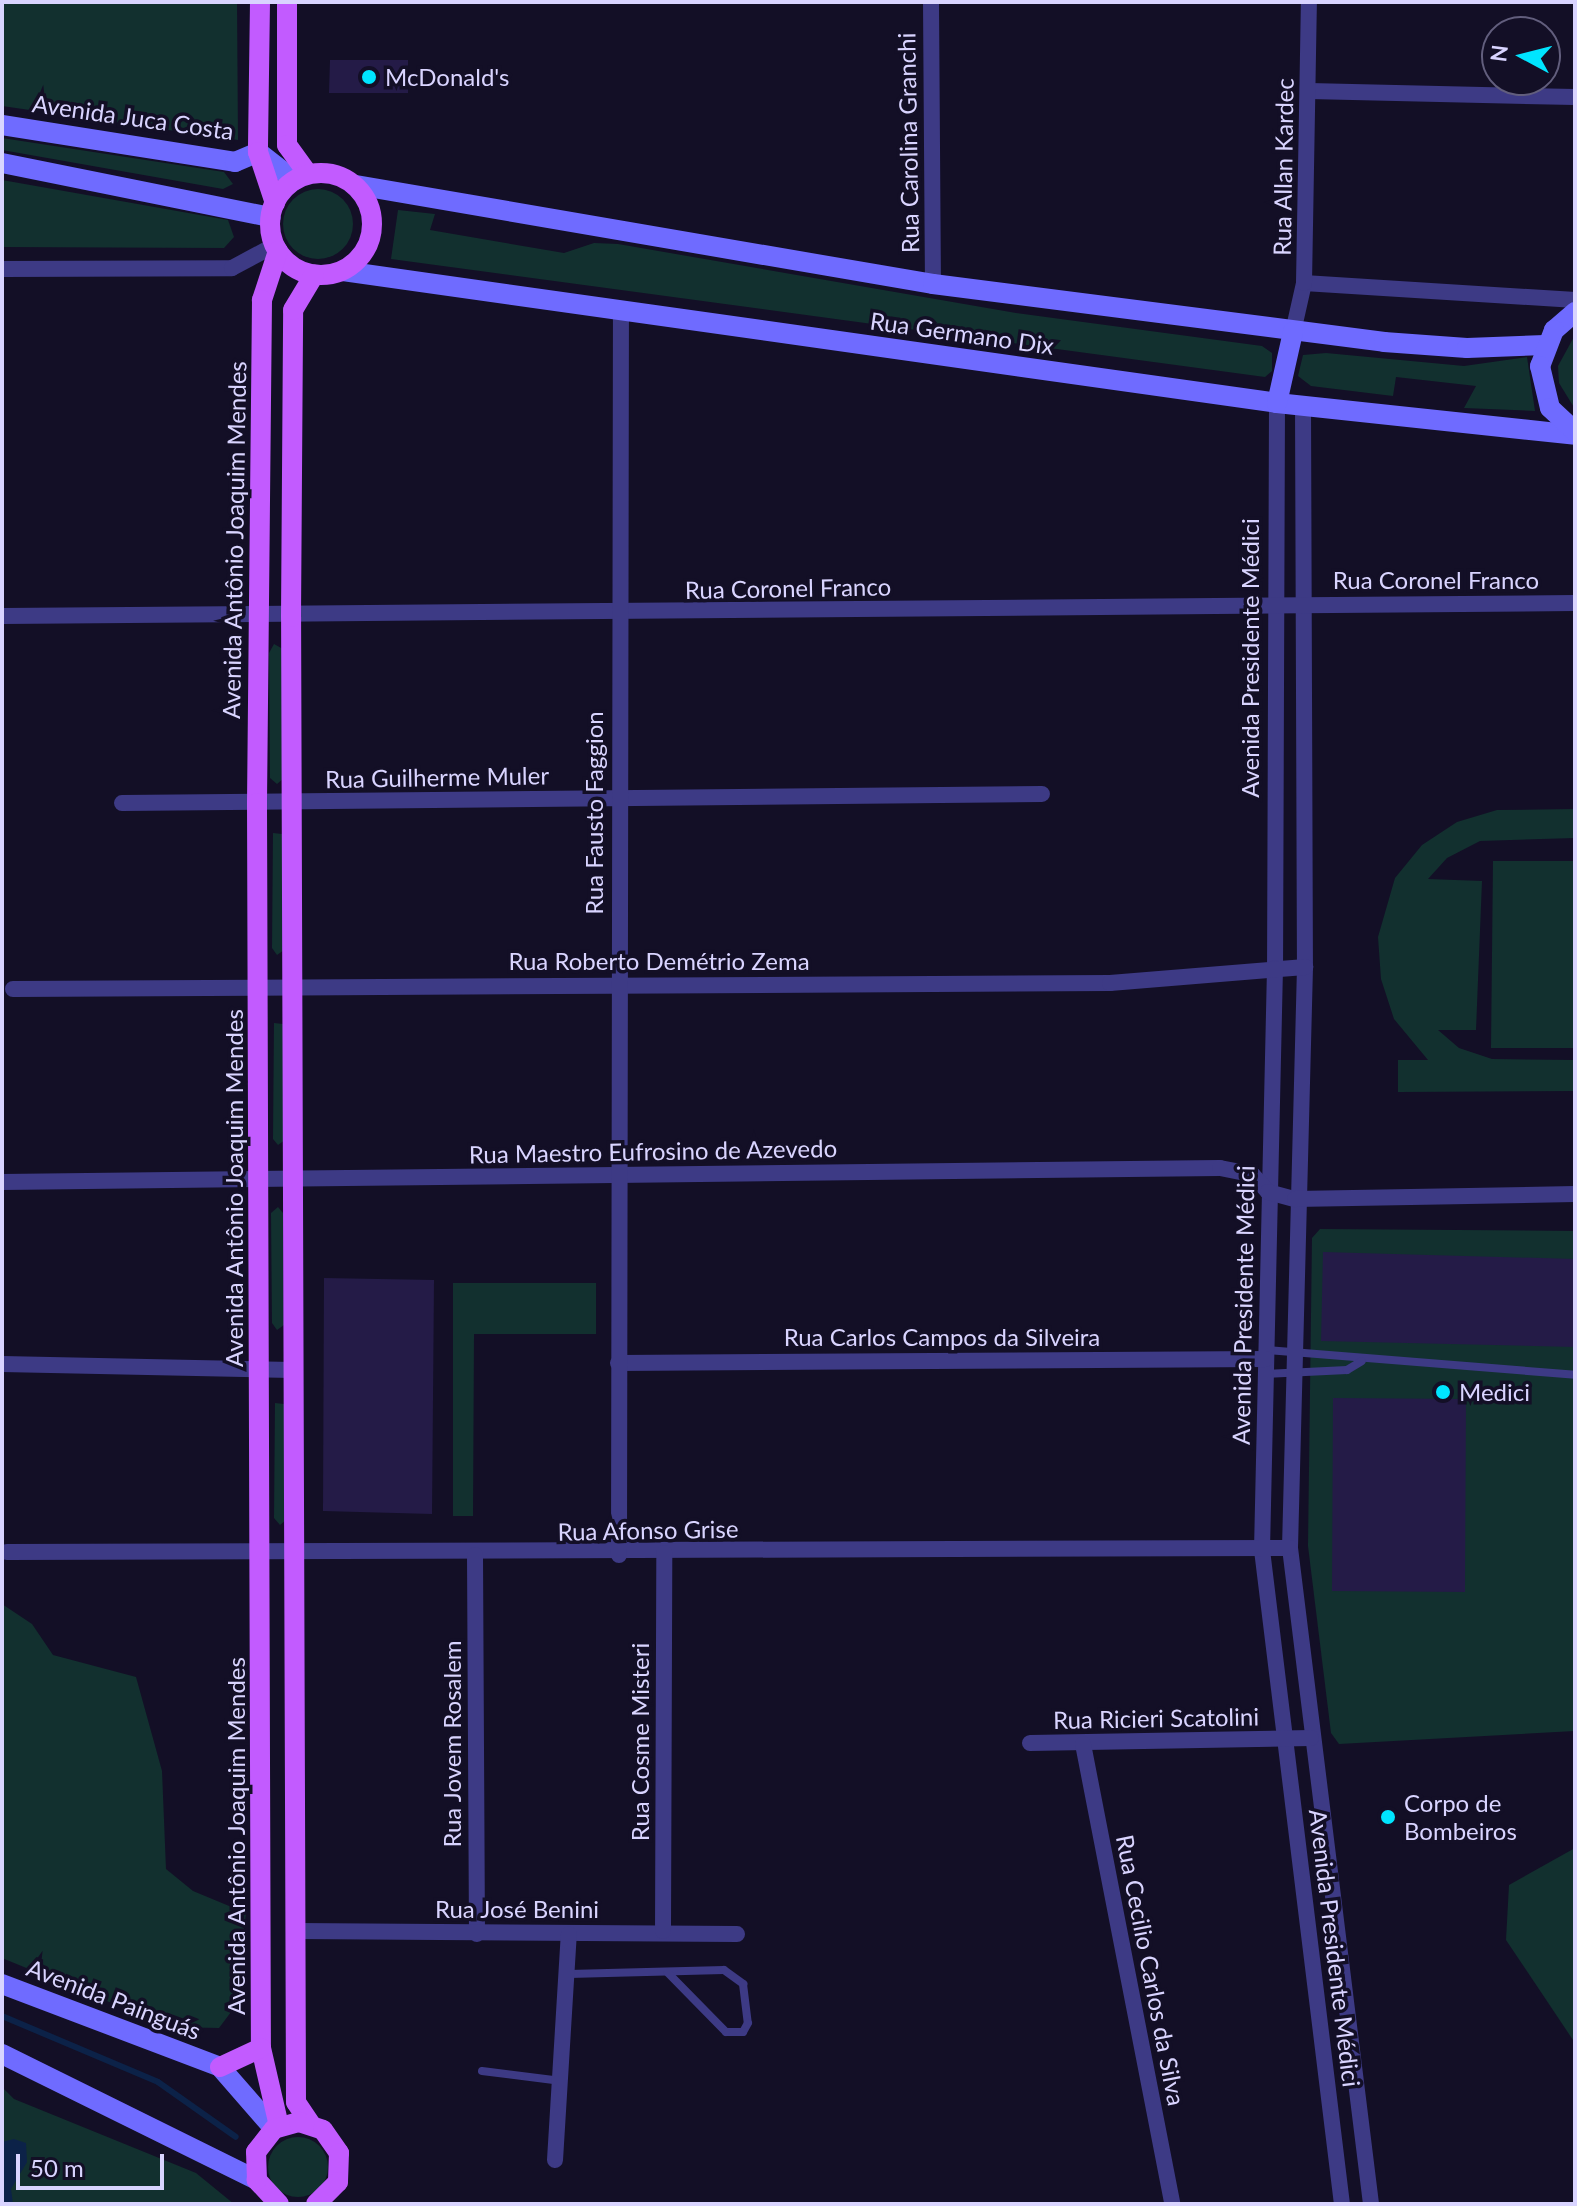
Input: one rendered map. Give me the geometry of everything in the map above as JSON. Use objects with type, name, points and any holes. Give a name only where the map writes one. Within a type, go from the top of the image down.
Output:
[{"type":"main road","points":[[260,2],[258,152],[273,210],[276,248],[314,275],[343,271],[367,248],[372,231],[366,198],[356,185],[333,174],[301,177],[273,210]]},
{"type":"main road","points":[[287,2],[287,145],[301,177]]},
{"type":"main road","name":"Avenida Juca Costa","points":[[2,125],[235,162],[258,152],[301,177]]},
{"type":"main road","points":[[2,163],[273,210]]},
{"type":"main road","name":"Rua Germano Dix","points":[[356,185],[933,284],[1293,332],[1467,348],[1545,345]]},
{"type":"main road","name":"Avenida Antônio Joaquim Mendes","points":[[276,248],[262,300],[257,803],[261,990],[261,2048],[276,2127]]},
{"type":"main road","name":"Rua Germano Dix","points":[[343,271],[1277,403],[1575,433]]},
{"type":"main road","points":[[314,275],[293,310],[291,990],[296,2102],[310,2123],[333,2140],[341,2168],[330,2194],[316,2204]]},
{"type":"main road","points":[[1575,312],[1545,345],[1541,388],[1550,408],[1575,433]]},
{"type":"main road","points":[[1277,403],[1293,332]]},
{"type":"main road","name":"Avenida Painguás","points":[[2,1984],[220,2067],[276,2127]]},
{"type":"main road","points":[[220,2067],[261,2048]]},
{"type":"main road","points":[[2,2054],[279,2204]]},
{"type":"main road","points":[[260,2192],[256,2152],[276,2127],[310,2123]]},
{"type":"street","name":"Rua Carolina Granchi","points":[[931,2],[933,284]]},
{"type":"street","name":"Rua Allan Kardec","points":[[1293,332],[1304,283],[1309,2]]},
{"type":"street","points":[[1309,91],[1575,97]]},
{"type":"street","points":[[2,269],[232,268],[276,248]]},
{"type":"street","points":[[1304,283],[1575,300]]},
{"type":"street","name":"Rua Fausto Faggion","points":[[619,1555],[618,614],[621,312]]},
{"type":"street","name":"Avenida Presidente Médici","points":[[1277,403],[1273,604],[1275,968],[1262,1550],[1342,2204]]},
{"type":"street","name":"Avenida Presidente Médici","points":[[1303,406],[1301,604],[1305,967],[1295,1199],[1290,1548],[1311,1738],[1371,2204]]},
{"type":"street","name":"Rua Coronel Franco","points":[[2,616],[291,617],[1575,603]]},
{"type":"street","name":"Rua Guilherme Muler","points":[[122,803],[1042,794]]},
{"type":"street","points":[[1273,796],[1302,796]]},
{"type":"street","name":"Rua Roberto Demétrio Zema","points":[[13,989],[291,990],[618,984],[1110,983],[1305,967]]},
{"type":"street","name":"Rua Maestro Eufrosino de Azevedo","points":[[2,1182],[1220,1168],[1252,1174],[1268,1192],[1295,1199],[1575,1194]]},
{"type":"street","name":"Rua Carlos Campos da Silveira","points":[[618,1363],[1266,1361]]},
{"type":"street","points":[[2,1364],[292,1370]]},
{"type":"street","name":"Rua Afonso Grise","points":[[7,1552],[262,1556],[619,1555],[1290,1548]]},
{"type":"street","name":"Rua Cosme Misteri","points":[[663,1931],[664,1553]]},
{"type":"street","name":"Rua Jovem Rosalem","points":[[475,1555],[477,1934]]},
{"type":"street","points":[[1272,1637],[1299,1636]]},
{"type":"street","name":"Rua Ricieri Scatolini","points":[[1030,1743],[1311,1738]]},
{"type":"street","name":"Rua Cecilio Carlos da Silva","points":[[1083,1744],[1172,2204]]},
{"type":"street","points":[[1308,1921],[1335,1917]]},
{"type":"street","name":"Rua José Benini","points":[[296,1931],[569,1934],[663,1931],[737,1934]]},
{"type":"street","points":[[555,2160],[563,2082],[569,1934]]},
{"type":"lane","points":[[1266,1361],[1292,1350],[1347,1352],[1362,1361],[1575,1375]]},
{"type":"lane","points":[[1266,1361],[1292,1373],[1347,1370],[1362,1361]]},
{"type":"lane","points":[[569,1974],[668,1973],[736,1974],[748,2023],[743,2032],[726,2032],[668,1973]]},
{"type":"lane","points":[[482,2071],[563,2082]]},
{"type":"green space","points":[[2,2],[237,2],[238,140],[2,106]]},
{"type":"green space","points":[[2,138],[224,172],[233,184],[223,189],[2,150]]},
{"type":"green space","points":[[2,180],[228,220],[234,237],[224,248],[2,247]]},
{"type":"green space","points":[[318,189],[337,195],[347,205],[353,224],[347,243],[337,253],[318,259],[299,253],[289,243],[283,224],[289,205],[299,195]]},
{"type":"green space","points":[[398,210],[435,214],[430,230],[564,253],[594,243],[618,244],[1016,313],[1262,346],[1272,353],[1272,371],[1265,377],[391,259]]},
{"type":"green space","points":[[1575,335],[1575,409],[1559,383],[1558,366]]},
{"type":"green space","points":[[1326,353],[1464,366],[1527,357],[1535,411],[1464,408],[1476,386],[1396,377],[1393,396],[1311,386],[1298,376],[1303,355]]},
{"type":"green space","points":[[274,644],[283,649],[284,778],[277,784],[270,778],[269,653]]},
{"type":"green space","points":[[1575,809],[1575,838],[1480,841],[1447,858],[1428,879],[1482,881],[1476,1030],[1438,1030],[1459,1048],[1492,1059],[1575,1060],[1575,1091],[1398,1092],[1398,1060],[1428,1060],[1394,1019],[1381,979],[1378,937],[1395,878],[1422,845],[1457,822],[1497,810]]},
{"type":"green space","points":[[273,833],[282,834],[284,950],[277,955],[272,948]]},
{"type":"green space","points":[[1493,861],[1575,861],[1575,1048],[1491,1048]]},
{"type":"green space","points":[[274,1023],[283,1024],[285,1140],[278,1145],[273,1139]]},
{"type":"green space","points":[[278,1207],[283,1213],[284,1325],[277,1330],[272,1323],[271,1213]]},
{"type":"green space","name":"Medici","points":[[1320,1229],[1575,1231],[1575,1731],[1339,1744],[1331,1733],[1308,1546],[1312,1238]]},
{"type":"green space","points":[[453,1283],[596,1283],[596,1334],[474,1334],[473,1516],[453,1516]]},
{"type":"green space","points":[[275,1403],[284,1404],[286,1520],[280,1525],[274,1518]]},
{"type":"green space","points":[[2,1604],[32,1624],[53,1655],[136,1677],[162,1771],[166,1869],[193,1891],[246,1913],[234,2008],[219,2028],[170,2027],[2,1958]]},
{"type":"green space","points":[[1575,1848],[1575,2043],[1506,1940],[1509,1885]]},
{"type":"green space","points":[[2,2087],[14,2099],[196,2173],[234,2204],[2,2204]]},
{"type":"green space","points":[[298,2137],[310,2139],[319,2146],[326,2155],[326,2179],[319,2188],[310,2195],[298,2197],[286,2195],[277,2188],[270,2179],[268,2167],[270,2155],[277,2146],[286,2139]]},
{"type":"water","points":[[14,2139],[26,2143],[27,2162],[11,2189],[13,2204],[2,2204],[2,2142]]},
{"type":"building","name":"McDonald's","points":[[330,60],[408,60],[408,93],[329,93]]},
{"type":"building","points":[[1323,1252],[1575,1259],[1575,1347],[1321,1341]]},
{"type":"building","points":[[324,1278],[434,1280],[432,1514],[323,1511]]},
{"type":"building","points":[[1333,1398],[1466,1399],[1465,1592],[1332,1591]]},
{"type":"waterway","points":[[2,2016],[158,2082],[236,2137]]},
{"type":"place","name":"McDonald's","points":[[369,77]]},
{"type":"place","name":"Medici","points":[[1443,1392]]},
{"type":"place","name":"Corpo de Bombeiros","points":[[1388,1817]]}]
